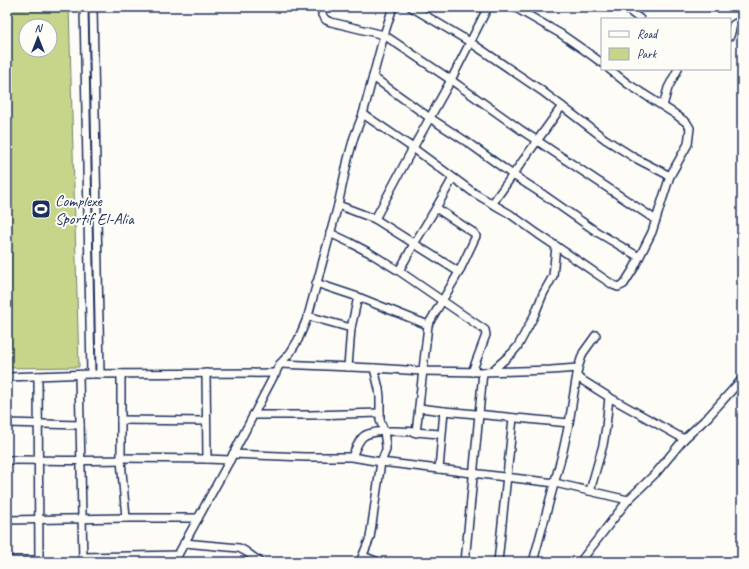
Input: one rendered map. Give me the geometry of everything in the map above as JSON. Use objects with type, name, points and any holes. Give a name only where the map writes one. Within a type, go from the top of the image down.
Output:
[{"type":"street","points":[[84,7],[90,374]]},
{"type":"street","points":[[93,7],[100,374]]},
{"type":"street","points":[[322,7],[322,15],[326,20],[384,35],[656,220]]},
{"type":"street","points":[[174,562],[280,364],[290,353],[298,340],[308,316],[338,205],[354,137],[363,114],[393,7]]},
{"type":"street","points":[[411,7],[470,42],[562,106],[605,139],[635,158],[670,176]]},
{"type":"street","points":[[375,219],[412,148],[451,80],[488,7]]},
{"type":"street","points":[[514,7],[561,34],[601,62]]},
{"type":"street","points":[[624,7],[639,18]]},
{"type":"street","points":[[731,32],[733,25],[736,23],[742,23]]},
{"type":"street","points":[[363,114],[474,193],[510,214],[616,287],[624,284],[652,232],[670,176],[688,144],[690,128],[687,123],[675,114],[628,84],[610,70]]},
{"type":"street","points":[[663,106],[668,88],[677,70]]},
{"type":"street","points":[[373,77],[430,118],[597,232],[639,257]]},
{"type":"street","points":[[492,204],[562,106]]},
{"type":"street","points":[[399,271],[453,178]]},
{"type":"street","points":[[338,205],[375,219],[459,272]]},
{"type":"street","points":[[416,433],[428,325],[459,272],[476,236],[474,233],[436,208]]},
{"type":"street","points":[[330,234],[357,246],[399,271],[485,330],[486,335],[472,372]]},
{"type":"street","points":[[492,372],[515,350],[534,316],[553,276],[556,246]]},
{"type":"street","points":[[316,283],[358,297],[428,325]]},
{"type":"street","points":[[348,367],[351,328],[358,297]]},
{"type":"street","points":[[308,316],[351,328]]},
{"type":"street","points":[[533,562],[555,483],[569,423],[578,368],[583,353],[596,335]]},
{"type":"street","points":[[280,364],[472,372],[578,368]]},
{"type":"street","points":[[374,368],[379,389],[380,420],[384,431],[386,450],[381,462],[370,538],[361,559],[378,562]]},
{"type":"street","points":[[464,562],[483,372]]},
{"type":"street","points":[[7,377],[90,374],[276,373]]},
{"type":"street","points":[[121,374],[121,459],[126,518]]},
{"type":"street","points":[[206,374],[207,459]]},
{"type":"street","points":[[79,375],[83,559],[178,555]]},
{"type":"street","points":[[7,560],[39,561],[38,376]]},
{"type":"street","points":[[577,377],[608,397],[684,439]]},
{"type":"street","points":[[580,562],[628,500],[656,473],[684,439],[708,417],[742,379]]},
{"type":"street","points":[[590,491],[603,445],[608,397]]},
{"type":"street","points":[[419,408],[569,423]]},
{"type":"street","points":[[439,469],[444,411]]},
{"type":"street","points":[[254,415],[380,413]]},
{"type":"street","points":[[498,562],[513,418]]},
{"type":"street","points":[[121,420],[206,421]]},
{"type":"street","points":[[7,423],[80,425]]},
{"type":"street","points":[[352,457],[363,436],[366,435],[384,431],[441,434]]},
{"type":"street","points":[[7,460],[81,461],[121,459],[207,459],[231,457],[352,457],[381,462],[555,483],[628,500]]},
{"type":"street","points":[[7,520],[198,518]]},
{"type":"street","points":[[184,543],[240,548],[260,562]]},
{"type":"green space","name":"Complexe Sportif El-Alia","points":[[7,7],[69,7],[79,367],[7,368]]},
{"type":"place","name":"Complexe Sportif El-Alia","points":[[41,209]]}]
